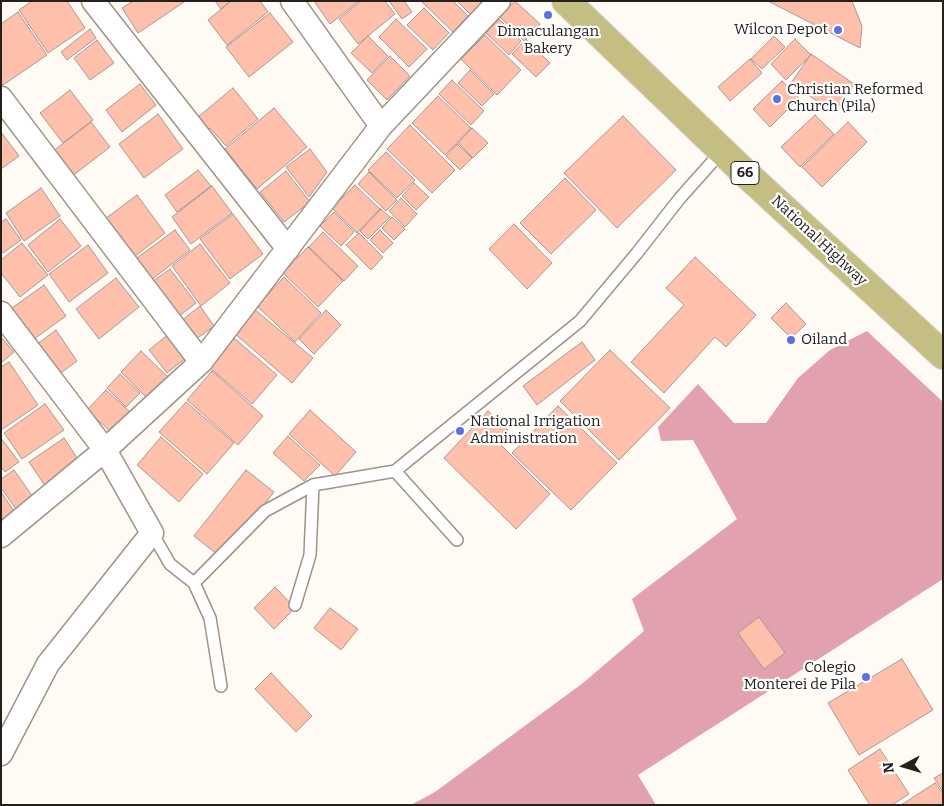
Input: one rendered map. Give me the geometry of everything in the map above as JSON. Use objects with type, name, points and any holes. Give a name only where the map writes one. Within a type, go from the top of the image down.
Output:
[{"type":"main road","name":"National Highway","points":[[574,4],[722,151],[943,355]]},
{"type":"street","points":[[93,1],[288,249]]},
{"type":"street","points":[[292,1],[381,126]]},
{"type":"street","points":[[1,536],[105,450],[201,362],[381,126],[499,1]]},
{"type":"street","points":[[1,98],[201,362]]},
{"type":"street","points":[[1,313],[105,450],[152,533],[48,664],[1,754]]},
{"type":"lane","points":[[194,583],[265,511],[313,485],[395,471],[580,321],[680,198],[722,151]]},
{"type":"lane","points":[[395,471],[457,540]]},
{"type":"lane","points":[[295,605],[310,555],[313,485]]},
{"type":"lane","points":[[152,533],[170,564],[194,583],[210,618],[221,686]]},
{"type":"shaded area","points":[[867,331],[943,402],[943,579],[638,775],[656,805],[411,805],[435,792],[583,683],[644,631],[632,599],[737,519],[693,440],[661,441],[658,427],[698,384],[734,423],[766,423],[798,378],[830,350]]},
{"type":"building","points":[[32,1],[67,1],[85,28],[48,53],[19,10]]},
{"type":"building","points":[[133,1],[184,2],[138,33],[122,8]]},
{"type":"building","points":[[215,1],[231,1],[221,9]]},
{"type":"building","points":[[231,1],[260,1],[268,12],[227,45],[208,20]]},
{"type":"building","points":[[314,1],[359,1],[330,24]]},
{"type":"building","points":[[361,1],[385,1],[395,14],[358,44],[339,19]]},
{"type":"building","points":[[389,1],[404,1],[412,12],[402,19]]},
{"type":"building","points":[[453,1],[468,16],[453,32],[422,2]]},
{"type":"building","points":[[457,1],[480,1],[482,3],[470,14]]},
{"type":"building","points":[[515,1],[540,24],[524,41],[500,17]]},
{"type":"building","points":[[768,1],[852,1],[862,26],[860,48]]},
{"type":"building","points":[[424,8],[449,33],[433,50],[407,25]]},
{"type":"building","points":[[18,12],[47,55],[3,85],[1,83],[1,24]]},
{"type":"building","points":[[270,13],[293,42],[249,77],[226,47]]},
{"type":"building","points":[[396,19],[427,49],[409,67],[379,37]]},
{"type":"building","points":[[499,19],[521,41],[509,55],[486,33]]},
{"type":"building","points":[[90,29],[96,38],[67,60],[61,52]]},
{"type":"building","points":[[485,35],[521,70],[497,95],[461,59]]},
{"type":"building","points":[[368,36],[388,56],[372,73],[351,53]]},
{"type":"building","points":[[774,36],[785,47],[762,69],[751,59]]},
{"type":"building","points":[[526,39],[550,63],[536,77],[512,54]]},
{"type":"building","points":[[795,39],[811,55],[786,80],[771,64]]},
{"type":"building","points":[[97,40],[114,63],[90,80],[74,58]]},
{"type":"building","points":[[811,54],[854,84],[834,113],[791,83]]},
{"type":"building","points":[[390,56],[410,76],[387,100],[367,80]]},
{"type":"building","points":[[750,59],[762,73],[730,101],[718,87]]},
{"type":"building","points":[[470,70],[494,94],[482,106],[458,83]]},
{"type":"building","points":[[452,80],[484,111],[471,125],[439,94]]},
{"type":"building","points":[[782,81],[799,98],[770,127],[753,109]]},
{"type":"building","points":[[140,84],[156,105],[122,132],[106,110]]},
{"type":"building","points":[[233,88],[258,119],[226,146],[210,128],[202,134],[192,122]]},
{"type":"building","points":[[70,90],[93,120],[63,143],[40,113]]},
{"type":"building","points":[[438,96],[471,128],[445,155],[412,123]]},
{"type":"building","points":[[274,108],[307,147],[257,189],[225,149]]},
{"type":"building","points":[[158,114],[183,149],[144,178],[119,144]]},
{"type":"building","points":[[815,115],[834,134],[800,167],[781,147]]},
{"type":"building","points":[[623,116],[676,170],[617,228],[564,173]]},
{"type":"building","points":[[91,122],[110,147],[71,177],[52,152]]},
{"type":"building","points":[[848,122],[867,142],[822,187],[802,167]]},
{"type":"building","points":[[410,125],[455,170],[432,193],[387,149]]},
{"type":"building","points":[[472,128],[488,143],[473,158],[458,143]]},
{"type":"building","points":[[1,132],[19,156],[1,169]]},
{"type":"building","points":[[457,144],[472,158],[460,170],[446,156]]},
{"type":"building","points":[[310,149],[327,172],[309,197],[286,167]]},
{"type":"building","points":[[386,152],[415,180],[397,198],[368,170]]},
{"type":"building","points":[[198,170],[211,186],[177,212],[165,195]]},
{"type":"building","points":[[286,171],[310,202],[284,222],[260,192]]},
{"type":"building","points":[[369,172],[397,200],[386,211],[358,184]]},
{"type":"building","points":[[565,178],[596,210],[551,254],[520,223]]},
{"type":"building","points":[[414,183],[429,197],[416,210],[402,196]]},
{"type":"building","points":[[355,185],[380,209],[357,233],[332,208]]},
{"type":"building","points":[[212,186],[232,213],[191,244],[172,217]]},
{"type":"building","points":[[41,188],[60,216],[24,241],[6,213]]},
{"type":"building","points":[[137,195],[165,233],[134,257],[105,219]]},
{"type":"building","points":[[401,198],[417,214],[405,227],[389,211]]},
{"type":"building","points":[[381,209],[390,217],[368,239],[360,231]]},
{"type":"building","points":[[334,212],[354,232],[341,246],[320,226]]},
{"type":"building","points":[[233,214],[263,254],[230,279],[200,239]]},
{"type":"building","points":[[392,217],[405,229],[394,240],[382,228]]},
{"type":"building","points":[[6,219],[21,240],[3,253],[1,250],[1,222]]},
{"type":"building","points":[[60,219],[81,246],[48,272],[28,245]]},
{"type":"building","points":[[514,224],[552,263],[527,289],[489,249]]},
{"type":"building","points":[[175,230],[190,250],[150,281],[134,260]]},
{"type":"building","points":[[380,230],[393,243],[383,253],[370,240]]},
{"type":"building","points":[[323,232],[358,266],[344,281],[309,247]]},
{"type":"building","points":[[359,233],[383,257],[371,270],[346,245]]},
{"type":"building","points":[[22,243],[48,275],[20,297],[1,273],[1,260]]},
{"type":"building","points":[[200,244],[230,283],[201,306],[172,266]]},
{"type":"building","points":[[88,245],[108,273],[69,302],[49,274]]},
{"type":"building","points":[[308,247],[343,281],[318,307],[283,273]]},
{"type":"building","points":[[695,257],[756,315],[726,347],[715,337],[664,393],[631,362],[684,305],[666,288]]},
{"type":"building","points":[[170,269],[196,303],[178,317],[152,282]]},
{"type":"building","points":[[284,277],[321,313],[295,342],[257,306]]},
{"type":"building","points":[[116,278],[139,307],[99,339],[76,309]]},
{"type":"building","points":[[44,285],[66,316],[34,339],[12,308]]},
{"type":"building","points":[[786,303],[806,324],[791,338],[771,318]]},
{"type":"building","points":[[200,306],[214,326],[195,340],[181,321]]},
{"type":"building","points":[[254,309],[313,358],[292,383],[234,333]]},
{"type":"building","points":[[326,310],[341,325],[314,354],[299,339]]},
{"type":"building","points":[[56,330],[77,361],[58,375],[36,345]]},
{"type":"building","points":[[170,333],[187,357],[167,373],[149,350]]},
{"type":"building","points":[[1,337],[14,352],[1,363]]},
{"type":"building","points":[[234,338],[277,375],[252,404],[209,367]]},
{"type":"building","points":[[582,342],[595,360],[537,405],[523,386]]},
{"type":"building","points":[[610,350],[670,408],[619,460],[560,401]]},
{"type":"building","points":[[141,351],[169,378],[153,404],[121,372]]},
{"type":"building","points":[[9,362],[38,405],[1,430],[1,367]]},
{"type":"building","points":[[212,371],[263,416],[238,445],[187,400]]},
{"type":"building","points":[[120,374],[140,393],[126,407],[107,388]]},
{"type":"building","points":[[106,390],[130,412],[111,432],[87,410]]},
{"type":"building","points":[[186,402],[234,443],[207,474],[159,432]]},
{"type":"building","points":[[45,404],[64,430],[22,459],[4,433]]},
{"type":"building","points":[[558,406],[617,463],[571,510],[512,453]]},
{"type":"building","points":[[310,410],[356,452],[335,476],[289,434]]},
{"type":"building","points":[[488,411],[508,430],[497,441],[550,494],[516,529],[444,458]]},
{"type":"building","points":[[288,436],[320,465],[304,481],[273,453]]},
{"type":"building","points":[[161,437],[203,474],[179,502],[137,465]]},
{"type":"building","points":[[1,438],[19,462],[5,472],[1,467]]},
{"type":"building","points":[[64,438],[81,464],[46,487],[29,462]]},
{"type":"building","points":[[14,470],[33,497],[16,509],[1,488],[1,479]]},
{"type":"building","points":[[246,470],[274,492],[222,558],[194,536]]},
{"type":"building","points":[[1,492],[14,511],[1,520]]},
{"type":"building","points":[[275,587],[295,608],[274,629],[254,608]]},
{"type":"building","points":[[330,608],[358,629],[341,650],[314,628]]},
{"type":"building","points":[[759,617],[785,653],[764,669],[738,633]]},
{"type":"building","points":[[902,659],[933,710],[859,755],[828,703]]},
{"type":"building","points":[[271,673],[312,716],[296,732],[255,689]]},
{"type":"building","points":[[880,749],[909,794],[892,805],[870,805],[848,770]]},
{"type":"building","points":[[943,773],[943,792],[934,778]]},
{"type":"building","points":[[935,783],[943,794],[943,805],[901,805]]},
{"type":"place","name":"Dimaculangan Bakery","points":[[548,15]]},
{"type":"place","name":"Wilcon Depot","points":[[838,30]]},
{"type":"place","name":"Christian Reformed Church (Pila)","points":[[777,99]]},
{"type":"place","name":"Oiland","points":[[791,340]]},
{"type":"place","name":"National Irrigation Administration","points":[[460,431]]},
{"type":"place","name":"Colegio Monterei de Pila","points":[[866,677]]}]
